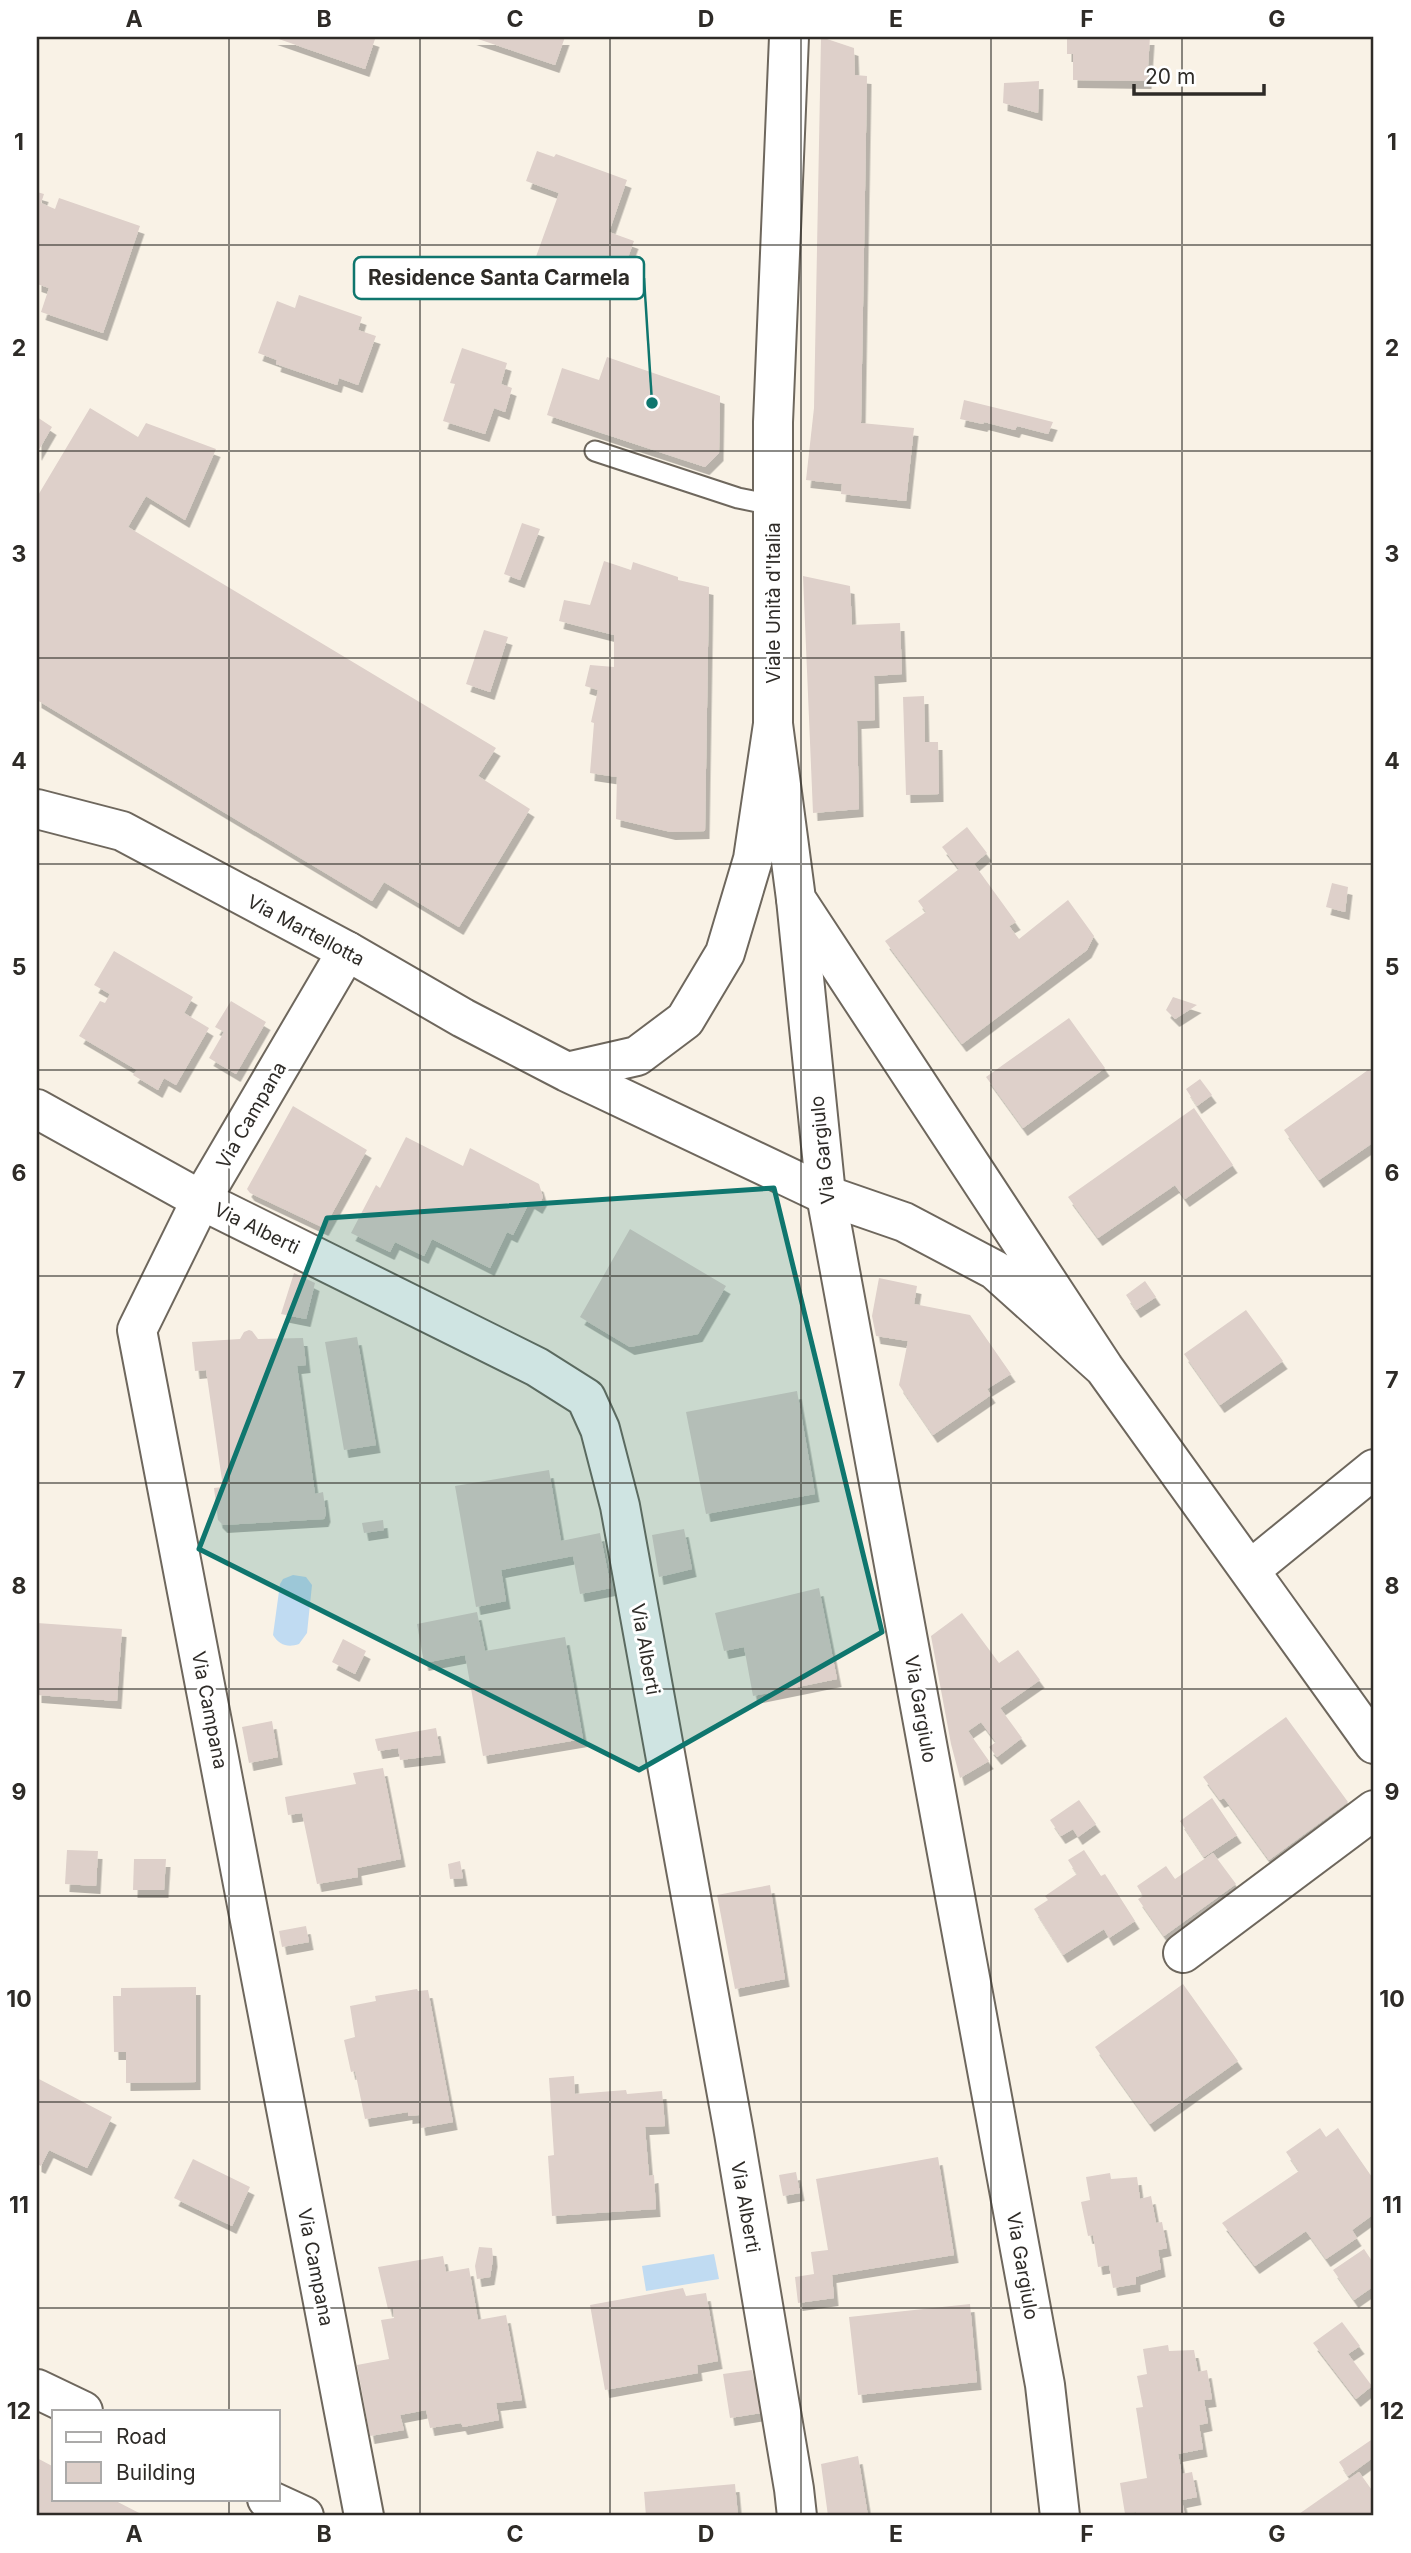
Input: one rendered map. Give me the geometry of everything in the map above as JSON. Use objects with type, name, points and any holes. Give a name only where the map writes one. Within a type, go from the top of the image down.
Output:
[{"type":"street","name":"Viale Unità d'Italia","points":[[566,1072],[637,1056],[685,1020],[724,953],[753,859],[773,724],[772,422],[789,37]]},
{"type":"street","name":"Via Gargiulo","points":[[773,724],[796,899],[826,1195],[1045,2385],[1060,2516]]},
{"type":"street","name":"Via Martellotta","points":[[37,810],[122,831],[566,1072],[826,1195],[904,1222],[995,1270],[1104,1368]]},
{"type":"street","points":[[796,899],[1104,1368],[1373,1739]]},
{"type":"street","name":"Via Campana","points":[[347,951],[201,1200],[137,1330],[364,2516]]},
{"type":"street","name":"Via Alberti","points":[[37,1109],[201,1200],[537,1367],[586,1398],[600,1429],[620,1506],[734,2133],[797,2516]]},
{"type":"street","points":[[1251,1570],[1374,1469]]},
{"type":"street","points":[[1183,1953],[1374,1810]]},
{"type":"street","points":[[37,2389],[81,2410]]},
{"type":"street","points":[[269,2500],[303,2516]]},
{"type":"lane","name":"Viale Unità d'Italia","points":[[595,451],[738,498],[773,505]]},
{"type":"highlighted area","points":[[774,1188],[882,1632],[639,1770],[199,1549],[327,1218]]},
{"type":"water","points":[[293,1575],[306,1577],[312,1585],[307,1633],[299,1644],[288,1646],[273,1635],[280,1584],[283,1579]]},
{"type":"water","points":[[714,2254],[719,2279],[646,2291],[642,2266]]},
{"type":"building","points":[[273,37],[369,37],[375,39],[365,69]]},
{"type":"building","points":[[472,37],[565,37],[555,65]]},
{"type":"building","points":[[821,37],[854,48],[855,75],[867,76],[861,423],[914,428],[906,501],[841,494],[842,484],[806,480],[814,408]]},
{"type":"building","points":[[1067,37],[1150,37],[1147,81],[1073,80],[1073,54],[1067,54]]},
{"type":"building","points":[[1039,81],[1038,113],[1003,103],[1004,83]]},
{"type":"building","points":[[537,151],[554,157],[556,154],[627,180],[609,232],[634,241],[619,282],[565,262],[560,276],[533,265],[559,193],[526,181]]},
{"type":"building","points":[[37,192],[44,194],[41,203],[55,209],[59,198],[140,226],[103,333],[41,312],[49,288],[37,284]]},
{"type":"building","points":[[299,295],[362,317],[358,330],[376,336],[358,385],[339,378],[337,385],[276,364],[277,360],[258,353],[277,301],[295,308]]},
{"type":"building","points":[[462,348],[507,363],[501,384],[512,388],[505,412],[494,408],[485,434],[443,421],[455,384],[450,383]]},
{"type":"building","points":[[607,357],[720,396],[719,453],[705,467],[547,415],[562,368],[599,380]]},
{"type":"building","points":[[964,400],[1053,422],[1048,434],[1017,426],[1015,430],[960,419]]},
{"type":"building","points":[[90,408],[138,437],[146,423],[216,449],[185,520],[146,496],[128,527],[496,748],[478,776],[530,809],[459,927],[384,882],[372,901],[37,700],[37,497]]},
{"type":"building","points":[[37,417],[52,427],[37,453]]},
{"type":"building","points":[[522,523],[540,529],[520,580],[504,574]]},
{"type":"building","points":[[604,561],[631,570],[633,562],[678,577],[678,580],[709,587],[705,831],[671,832],[616,819],[617,777],[590,773],[594,723],[591,722],[598,690],[585,686],[590,665],[614,667],[614,635],[559,621],[564,600],[590,605]]},
{"type":"building","points":[[803,576],[850,586],[852,625],[900,623],[902,674],[874,676],[875,720],[857,721],[859,809],[813,813]]},
{"type":"building","points":[[484,630],[508,637],[490,692],[466,684]]},
{"type":"building","points":[[924,696],[925,742],[938,742],[939,794],[906,795],[903,697]]},
{"type":"building","points":[[967,827],[987,853],[974,864],[1016,922],[1009,926],[1019,939],[1068,900],[1094,936],[1087,950],[962,1044],[885,941],[926,912],[918,901],[959,869],[942,847]]},
{"type":"building","points":[[1332,883],[1348,887],[1345,912],[1326,907]]},
{"type":"building","points":[[114,951],[193,997],[184,1013],[209,1028],[176,1085],[164,1078],[158,1090],[133,1075],[137,1070],[79,1036],[100,1001],[105,1003],[110,994],[94,985]]},
{"type":"building","points":[[1173,997],[1197,1005],[1175,1019],[1166,1010]]},
{"type":"building","points":[[231,1001],[266,1022],[236,1074],[209,1058],[224,1032],[215,1027]]},
{"type":"building","points":[[1069,1018],[1105,1068],[1023,1128],[986,1077]]},
{"type":"building","points":[[1368,1070],[1374,1073],[1374,1142],[1319,1180],[1284,1130]]},
{"type":"building","points":[[1200,1079],[1212,1095],[1197,1106],[1186,1089]]},
{"type":"building","points":[[293,1106],[367,1150],[324,1228],[250,1193],[247,1189]]},
{"type":"building","points":[[1194,1108],[1233,1165],[1185,1199],[1175,1185],[1098,1238],[1068,1197]]},
{"type":"building","points":[[406,1137],[463,1166],[470,1148],[539,1184],[543,1197],[538,1206],[530,1201],[513,1235],[507,1232],[490,1268],[432,1239],[424,1256],[395,1242],[390,1252],[351,1233],[376,1185],[380,1188]]},
{"type":"building","points":[[630,1229],[726,1286],[698,1334],[630,1347],[580,1317]]},
{"type":"building","points":[[294,1273],[315,1283],[306,1319],[281,1314]]},
{"type":"building","points":[[879,1278],[917,1286],[914,1304],[970,1315],[1011,1374],[987,1389],[991,1395],[933,1435],[899,1385],[908,1341],[876,1336],[872,1316]]},
{"type":"building","points":[[1145,1281],[1156,1297],[1136,1310],[1126,1295]]},
{"type":"building","points":[[1246,1310],[1283,1361],[1220,1405],[1184,1354]]},
{"type":"building","points":[[249,1330],[258,1339],[303,1338],[306,1365],[297,1366],[315,1494],[323,1492],[326,1514],[324,1519],[223,1525],[218,1520],[214,1488],[223,1487],[206,1370],[195,1371],[192,1342],[240,1339],[244,1332]]},
{"type":"building","points":[[357,1337],[376,1445],[344,1450],[325,1342]]},
{"type":"building","points":[[797,1391],[815,1494],[706,1514],[686,1412]]},
{"type":"building","points":[[549,1470],[561,1541],[600,1533],[611,1588],[580,1594],[573,1556],[501,1570],[506,1601],[476,1607],[455,1486]]},
{"type":"building","points":[[383,1520],[384,1530],[364,1533],[362,1523]]},
{"type":"building","points":[[684,1529],[692,1569],[659,1577],[652,1535]]},
{"type":"building","points":[[819,1588],[837,1679],[753,1696],[744,1647],[724,1651],[715,1613]]},
{"type":"building","points":[[477,1612],[485,1651],[565,1637],[583,1739],[483,1756],[465,1655],[424,1663],[417,1624]]},
{"type":"building","points":[[962,1613],[999,1663],[1018,1650],[1040,1680],[1000,1708],[1022,1738],[997,1757],[989,1747],[996,1742],[981,1722],[968,1731],[989,1761],[960,1778],[931,1636]]},
{"type":"building","points":[[37,1623],[122,1629],[117,1701],[37,1695]]},
{"type":"building","points":[[343,1639],[366,1651],[355,1674],[332,1662]]},
{"type":"building","points":[[1286,1717],[1348,1802],[1269,1860],[1224,1798],[1220,1800],[1203,1777]]},
{"type":"building","points":[[272,1721],[278,1757],[249,1763],[242,1727]]},
{"type":"building","points":[[436,1728],[441,1755],[400,1760],[398,1748],[378,1751],[375,1739]]},
{"type":"building","points":[[383,1768],[401,1859],[357,1868],[358,1877],[317,1884],[302,1813],[288,1815],[285,1797],[356,1784],[353,1773]]},
{"type":"building","points":[[1212,1798],[1237,1835],[1204,1857],[1180,1821]]},
{"type":"building","points":[[1079,1800],[1096,1824],[1078,1837],[1073,1829],[1061,1836],[1050,1820]]},
{"type":"building","points":[[67,1850],[98,1851],[96,1886],[65,1884]]},
{"type":"building","points":[[1084,1850],[1101,1876],[1105,1874],[1135,1921],[1109,1938],[1104,1929],[1063,1955],[1034,1909],[1048,1900],[1045,1896],[1077,1874],[1068,1860]]},
{"type":"building","points":[[1213,1853],[1236,1884],[1164,1936],[1138,1899],[1143,1896],[1137,1886],[1166,1866],[1175,1879]]},
{"type":"building","points":[[134,1859],[166,1859],[164,1890],[133,1890]]},
{"type":"building","points":[[460,1861],[463,1878],[450,1879],[448,1864]]},
{"type":"building","points":[[770,1885],[785,1979],[735,1989],[717,1895]]},
{"type":"building","points":[[306,1926],[309,1942],[282,1947],[279,1931]]},
{"type":"building","points":[[1183,1984],[1238,2061],[1150,2124],[1095,2047]]},
{"type":"building","points":[[196,1987],[196,2082],[126,2083],[126,2052],[114,2052],[113,1996],[121,1996],[121,1988]]},
{"type":"building","points":[[417,1989],[428,1990],[453,2122],[421,2128],[419,2115],[408,2116],[408,2112],[365,2119],[355,2071],[351,2072],[344,2040],[355,2037],[350,2006],[376,2001],[375,1996]]},
{"type":"building","points":[[574,2076],[575,2094],[626,2090],[627,2094],[662,2091],[665,2126],[645,2127],[649,2176],[654,2175],[656,2209],[552,2216],[548,2156],[554,2155],[549,2078]]},
{"type":"building","points":[[37,2078],[112,2117],[87,2168],[49,2150],[41,2166],[37,2164]]},
{"type":"building","points":[[1320,2128],[1326,2137],[1338,2128],[1374,2180],[1374,2214],[1352,2230],[1357,2238],[1326,2259],[1306,2231],[1255,2266],[1222,2223],[1299,2171],[1286,2152]]},
{"type":"building","points":[[938,2157],[954,2255],[832,2275],[834,2298],[798,2303],[795,2277],[814,2274],[811,2252],[828,2250],[816,2179]]},
{"type":"building","points":[[193,2159],[250,2187],[232,2226],[174,2198]]},
{"type":"building","points":[[796,2172],[800,2193],[783,2196],[779,2175]]},
{"type":"building","points":[[1110,2173],[1111,2179],[1137,2177],[1140,2199],[1151,2196],[1156,2223],[1162,2222],[1167,2248],[1158,2250],[1161,2269],[1136,2277],[1136,2284],[1113,2288],[1109,2265],[1098,2267],[1093,2235],[1088,2236],[1081,2202],[1090,2200],[1086,2177]]},
{"type":"building","points":[[479,2247],[492,2248],[493,2259],[490,2277],[477,2279],[475,2266]]},
{"type":"building","points":[[1364,2249],[1374,2264],[1374,2286],[1354,2300],[1333,2270]]},
{"type":"building","points":[[443,2256],[446,2272],[469,2268],[478,2320],[506,2315],[522,2400],[496,2403],[499,2420],[463,2427],[461,2423],[430,2428],[426,2410],[400,2415],[404,2430],[370,2436],[357,2365],[389,2359],[381,2320],[394,2318],[393,2308],[388,2309],[378,2267]]},
{"type":"building","points":[[683,2288],[686,2296],[706,2293],[718,2361],[697,2365],[698,2373],[605,2390],[590,2305]]},
{"type":"building","points":[[970,2304],[977,2382],[858,2395],[849,2317]]},
{"type":"building","points":[[1342,2322],[1360,2346],[1348,2354],[1372,2386],[1356,2399],[1313,2343]]},
{"type":"building","points":[[1168,2345],[1169,2351],[1194,2350],[1198,2372],[1207,2370],[1212,2399],[1204,2400],[1208,2423],[1199,2425],[1203,2449],[1178,2454],[1182,2474],[1192,2472],[1197,2497],[1182,2500],[1185,2516],[1137,2516],[1136,2512],[1125,2514],[1120,2483],[1147,2478],[1136,2408],[1143,2407],[1137,2376],[1147,2374],[1143,2349]]},
{"type":"building","points":[[752,2370],[761,2413],[730,2418],[723,2374]]},
{"type":"building","points":[[1374,2438],[1374,2457],[1348,2476],[1339,2462]]},
{"type":"building","points":[[858,2456],[868,2516],[828,2516],[821,2464]]},
{"type":"building","points":[[37,2458],[52,2466],[52,2500],[114,2500],[145,2516],[37,2516]]},
{"type":"building","points":[[1359,2472],[1374,2493],[1374,2516],[1296,2516]]},
{"type":"building","points":[[735,2484],[738,2516],[646,2516],[644,2492]]},
{"type":"place","name":"Residence Santa Carmela","points":[[652,403]]}]
